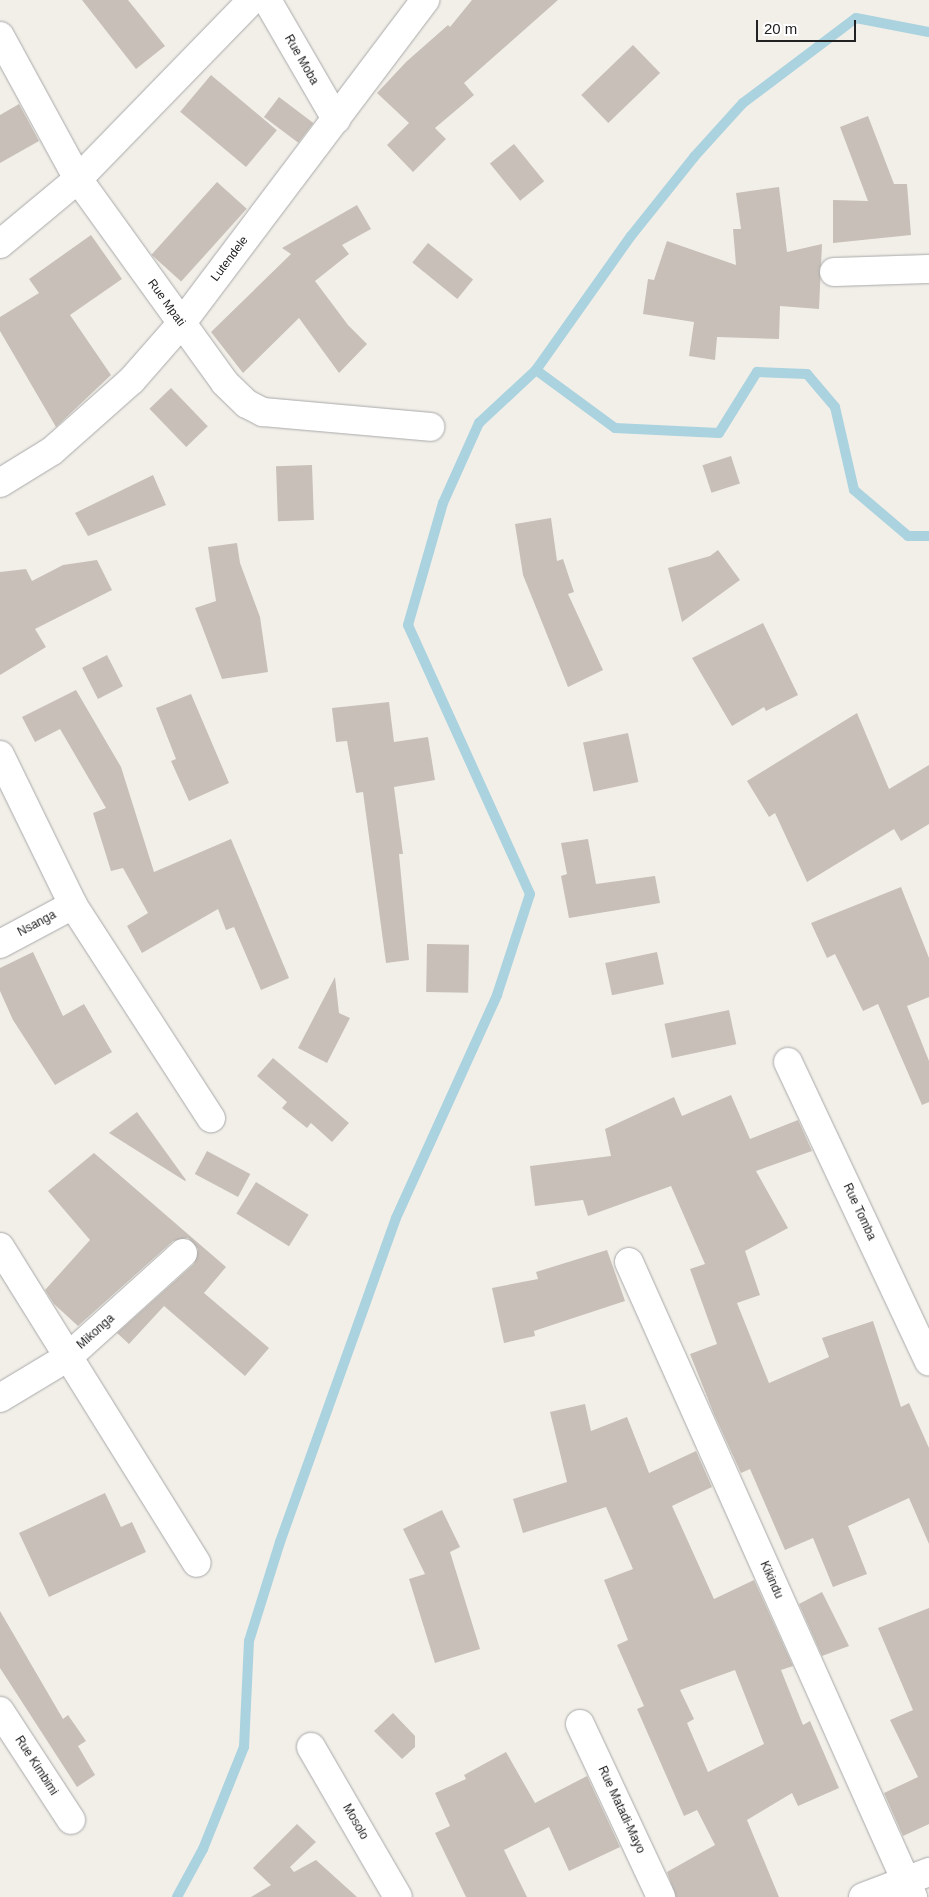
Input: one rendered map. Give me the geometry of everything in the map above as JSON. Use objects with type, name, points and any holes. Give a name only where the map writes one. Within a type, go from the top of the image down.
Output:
[{"type":"street","points":[[0,244],[78,179],[252,0]]},
{"type":"street","name":"Rue Moba","points":[[266,0],[336,119]]},
{"type":"street","name":"Lutendele","points":[[0,483],[52,451],[132,380],[181,324],[425,0]]},
{"type":"street","name":"Rue Mpati","points":[[0,36],[78,179],[225,383],[247,404],[263,412],[430,427]]},
{"type":"street","points":[[834,272],[929,269]]},
{"type":"street","points":[[0,755],[73,905],[212,1118]]},
{"type":"street","name":"Nsanga","points":[[0,944],[73,905]]},
{"type":"street","name":"Rue Tomba","points":[[788,1062],[929,1361]]},
{"type":"street","points":[[0,1247],[198,1563]]},
{"type":"street","name":"Mikonga","points":[[0,1398],[68,1357],[183,1252]]},
{"type":"street","name":"Kikindu","points":[[629,1262],[915,1883]]},
{"type":"street","name":"Rue Kimbimi","points":[[0,1711],[71,1820]]},
{"type":"street","name":"Rue Matadi-Mayo","points":[[580,1724],[661,1897]]},
{"type":"street","name":"Mosolo","points":[[312,1747],[398,1897]]},
{"type":"street","points":[[863,1897],[915,1883]]},
{"type":"building","points":[[82,0],[128,0],[165,46],[136,69]]},
{"type":"building","points":[[472,0],[558,0],[464,83],[474,95],[435,128],[446,139],[413,172],[387,145],[409,123],[377,93],[406,62],[448,25],[450,27]]},
{"type":"building","points":[[633,45],[660,73],[608,123],[581,95]]},
{"type":"building","points":[[211,75],[277,130],[246,167],[180,112]]},
{"type":"building","points":[[279,97],[313,123],[298,143],[264,117]]},
{"type":"building","points":[[19,104],[39,141],[0,163],[0,115]]},
{"type":"building","points":[[868,116],[894,184],[907,184],[911,235],[833,243],[833,200],[868,201],[840,127]]},
{"type":"building","points":[[514,144],[544,181],[520,201],[490,164]]},
{"type":"building","points":[[217,182],[247,209],[181,282],[151,255]]},
{"type":"building","points":[[779,187],[787,252],[822,244],[819,309],[780,306],[779,339],[717,337],[715,360],[689,356],[694,322],[643,314],[648,279],[654,280],[667,241],[736,265],[733,229],[741,229],[736,193]]},
{"type":"building","points":[[357,205],[371,229],[342,245],[349,254],[315,281],[348,325],[367,344],[339,373],[299,318],[243,373],[211,332],[291,254],[282,248]]},
{"type":"building","points":[[91,235],[122,279],[70,315],[111,375],[56,427],[0,331],[0,317],[39,293],[29,279]]},
{"type":"building","points":[[428,243],[473,280],[457,299],[412,262]]},
{"type":"building","points":[[171,388],[208,426],[186,447],[149,409]]},
{"type":"building","points":[[731,456],[740,484],[711,493],[702,465]]},
{"type":"building","points":[[312,465],[314,520],[278,521],[276,466]]},
{"type":"building","points":[[153,475],[166,505],[88,536],[75,513]]},
{"type":"building","points":[[551,518],[557,561],[563,559],[574,592],[568,594],[603,670],[568,687],[523,575],[515,524]]},
{"type":"building","points":[[237,543],[240,563],[260,617],[268,672],[222,679],[195,608],[216,601],[208,547]]},
{"type":"building","points":[[718,550],[740,580],[682,622],[668,568],[710,556]]},
{"type":"building","points":[[97,560],[112,590],[35,629],[46,647],[0,675],[0,572],[26,569],[32,581],[63,565]]},
{"type":"building","points":[[763,623],[798,695],[766,711],[764,707],[732,726],[692,658]]},
{"type":"building","points":[[107,655],[123,686],[98,699],[82,668]]},
{"type":"building","points":[[76,690],[121,767],[154,872],[231,839],[289,978],[261,990],[234,927],[226,930],[218,909],[142,953],[127,926],[148,913],[123,868],[111,871],[93,813],[106,808],[60,729],[35,742],[22,717]]},
{"type":"building","points":[[191,694],[229,783],[189,801],[171,761],[176,759],[156,708]]},
{"type":"building","points":[[389,702],[394,742],[428,737],[435,780],[394,787],[403,854],[399,854],[409,960],[386,963],[363,792],[356,793],[347,741],[336,742],[332,708]]},
{"type":"building","points":[[857,713],[889,789],[929,765],[929,824],[901,841],[894,829],[807,882],[775,813],[769,817],[747,781]]},
{"type":"building","points":[[628,733],[638,782],[593,791],[583,743]]},
{"type":"building","points":[[588,839],[596,884],[655,876],[660,903],[569,918],[561,876],[567,874],[561,843]]},
{"type":"building","points":[[901,887],[929,958],[929,997],[907,1006],[929,1061],[929,1102],[922,1105],[878,1004],[863,1011],[835,954],[827,958],[811,923]]},
{"type":"building","points":[[427,944],[469,945],[468,993],[426,992]]},
{"type":"building","points":[[33,952],[63,1016],[84,1004],[112,1052],[55,1085],[13,1020],[0,991],[0,968]]},
{"type":"building","points":[[657,952],[664,984],[612,995],[605,963]]},
{"type":"building","points":[[335,977],[339,1013],[350,1018],[327,1063],[298,1048]]},
{"type":"building","points":[[729,1010],[736,1044],[672,1058],[664,1024]]},
{"type":"building","points":[[273,1058],[349,1123],[332,1142],[311,1123],[307,1128],[282,1108],[287,1102],[257,1076]]},
{"type":"building","points":[[731,1095],[750,1139],[798,1120],[812,1151],[756,1171],[788,1228],[745,1251],[760,1295],[737,1303],[769,1383],[829,1357],[822,1338],[873,1321],[901,1407],[909,1403],[929,1448],[929,1544],[909,1498],[848,1526],[867,1574],[833,1587],[813,1538],[785,1550],[750,1469],[741,1473],[714,1414],[690,1354],[717,1344],[690,1269],[705,1264],[671,1186],[588,1216],[583,1200],[535,1206],[530,1166],[611,1156],[605,1129],[674,1097],[682,1116]]},
{"type":"building","points":[[137,1112],[186,1180],[185,1181],[109,1133]]},
{"type":"building","points":[[207,1151],[250,1174],[238,1197],[195,1174]]},
{"type":"building","points":[[94,1153],[226,1267],[204,1293],[269,1348],[245,1376],[164,1306],[129,1344],[117,1333],[194,1264],[198,1249],[188,1238],[173,1241],[78,1326],[54,1304],[45,1290],[90,1240],[48,1191]]},
{"type":"building","points":[[256,1182],[309,1215],[289,1246],[236,1213]]},
{"type":"building","points":[[607,1250],[625,1301],[534,1331],[535,1336],[504,1343],[492,1288],[538,1279],[536,1272]]},
{"type":"building","points":[[585,1404],[591,1431],[627,1417],[649,1473],[696,1451],[712,1487],[672,1506],[714,1599],[754,1580],[793,1666],[781,1670],[803,1725],[810,1721],[839,1788],[798,1806],[792,1793],[747,1820],[779,1897],[676,1897],[667,1872],[715,1845],[697,1810],[684,1816],[637,1709],[644,1706],[617,1645],[628,1640],[604,1580],[633,1569],[606,1507],[523,1533],[513,1499],[567,1482],[550,1412]],"holes":[[[735,1670],[764,1744],[708,1772],[687,1723],[694,1719],[680,1690]]]},
{"type":"building","points":[[105,1493],[121,1527],[132,1522],[146,1552],[49,1597],[19,1533]]},
{"type":"building","points":[[442,1510],[460,1547],[450,1552],[480,1649],[435,1663],[409,1579],[425,1574],[403,1529]]},
{"type":"building","points":[[822,1592],[849,1646],[822,1656],[799,1604]]},
{"type":"building","points":[[929,1608],[929,1824],[903,1836],[884,1793],[918,1777],[890,1720],[913,1710],[878,1628]]},
{"type":"building","points":[[0,1611],[63,1719],[68,1715],[86,1741],[78,1746],[95,1775],[77,1787],[0,1668]]},
{"type":"building","points":[[393,1713],[415,1736],[415,1747],[402,1759],[374,1731]]},
{"type":"building","points":[[506,1752],[535,1803],[587,1776],[620,1847],[569,1871],[549,1827],[504,1850],[527,1897],[466,1897],[435,1833],[450,1826],[435,1793],[466,1779],[464,1775]]},
{"type":"building","points":[[297,1824],[316,1842],[290,1867],[294,1872],[316,1860],[357,1897],[251,1897],[271,1885],[253,1868]]},
{"type":"waterway","points":[[177,1897],[203,1849],[244,1747],[249,1641],[280,1542],[396,1218],[497,995],[530,894],[408,625],[443,503],[479,423],[536,370],[631,236],[694,157],[743,103],[856,18],[929,32]]},
{"type":"waterway","points":[[536,370],[615,428],[719,433],[757,372],[807,374],[835,407],[854,490],[908,536],[929,536]]}]
